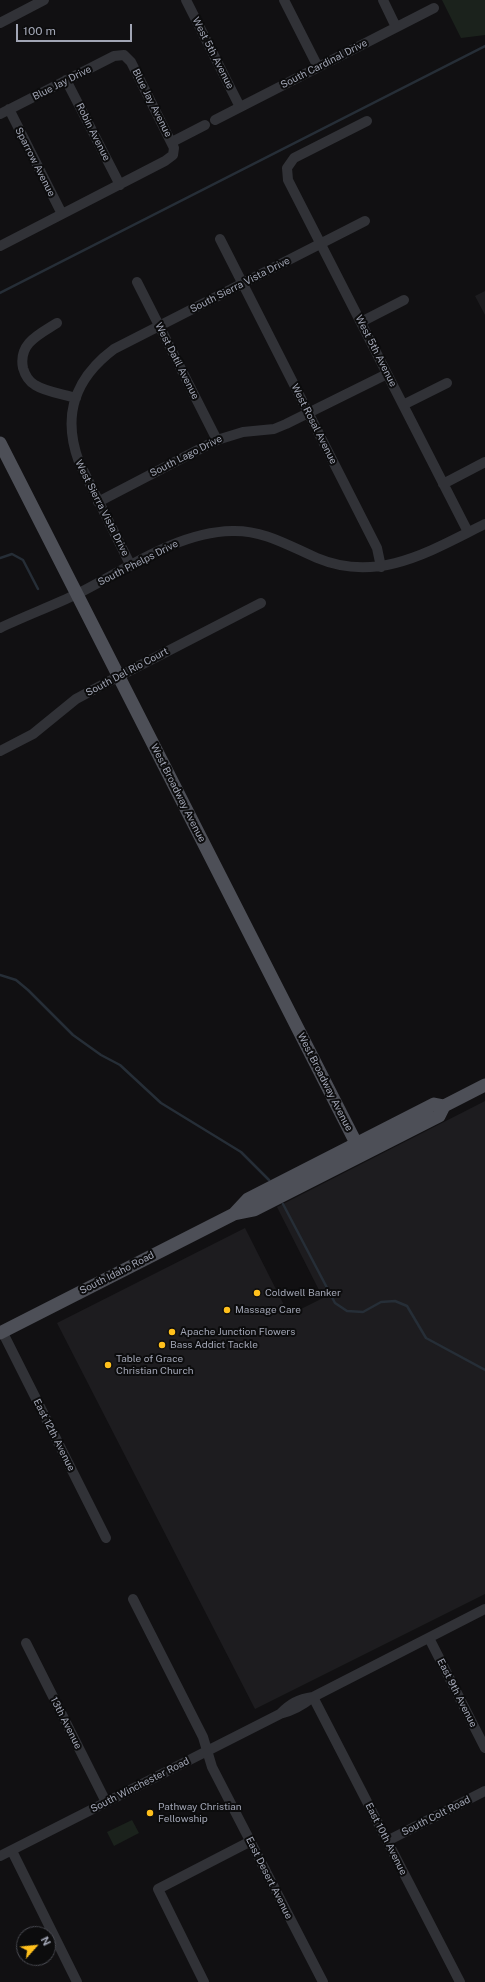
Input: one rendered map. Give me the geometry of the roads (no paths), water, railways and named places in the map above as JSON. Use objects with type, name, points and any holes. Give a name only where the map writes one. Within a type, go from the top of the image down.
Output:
[{"type":"main road","name":"West Broadway Avenue","points":[[0,443],[356,1143]]},
{"type":"main road","name":"South Idaho Road","points":[[1,1332],[234,1214],[248,1199],[278,1191],[439,1116],[444,1106],[485,1085]]},
{"type":"main road","name":"South Idaho Road","points":[[278,1191],[356,1143],[434,1104],[444,1106]]},
{"type":"street","points":[[0,23],[44,0]]},
{"type":"street","name":"West 5th Avenue","points":[[186,0],[240,107]]},
{"type":"street","points":[[284,0],[318,67]]},
{"type":"street","points":[[383,0],[396,27]]},
{"type":"street","name":"South Cardinal Drive","points":[[215,120],[434,8]]},
{"type":"street","name":"Blue Jay Drive","points":[[4,112],[114,56],[124,55]]},
{"type":"street","name":"Blue Jay Avenue","points":[[120,184],[165,161],[173,155],[174,148],[131,62],[124,55]]},
{"type":"street","name":"Robin Avenue","points":[[66,80],[120,184]]},
{"type":"street","name":"Sparrow Avenue","points":[[4,112],[62,214]]},
{"type":"street","name":"West 5th Avenue","points":[[367,121],[294,158],[286,168],[288,180],[468,532]]},
{"type":"street","points":[[172,142],[205,125]]},
{"type":"street","points":[[0,246],[120,184]]},
{"type":"street","name":"South Sierra Vista Drive","points":[[159,326],[364,221]]},
{"type":"street","name":"West Rosal Avenue","points":[[220,239],[377,548],[380,566]]},
{"type":"street","name":"West Datil Avenue","points":[[137,282],[217,440]]},
{"type":"street","points":[[361,322],[404,300]]},
{"type":"street","points":[[57,323],[27,343],[22,362],[24,371],[27,379],[40,388],[76,398]]},
{"type":"street","name":"West Sierra Vista Drive","points":[[131,566],[79,462],[73,446],[70,430],[71,413],[76,398],[89,372],[100,360],[114,350],[159,326]]},
{"type":"street","name":"South Lago Drive","points":[[98,502],[217,440],[243,432],[274,429],[309,414],[387,374]]},
{"type":"street","points":[[403,405],[447,383]]},
{"type":"street","points":[[443,484],[485,462]]},
{"type":"street","name":"South Phelps Drive","points":[[0,628],[76,594],[184,540],[204,534],[234,531],[261,534],[318,558],[344,566],[380,566],[406,562],[428,554],[485,524]]},
{"type":"street","name":"South Del Rio Court","points":[[0,751],[33,734],[76,699],[261,603]]},
{"type":"street","name":"East 12th Avenue","points":[[1,1332],[106,1538]]},
{"type":"street","points":[[133,1599],[203,1738],[207,1751]]},
{"type":"street","name":"South Winchester Road","points":[[0,1856],[280,1714],[289,1705],[300,1699],[313,1697],[485,1609]]},
{"type":"street","name":"East 9th Avenue","points":[[429,1638],[485,1748]]},
{"type":"street","name":"13th Avenue","points":[[26,1643],[106,1802]]},
{"type":"street","name":"East 10th Avenue","points":[[313,1697],[460,1982]]},
{"type":"street","name":"East Desert Avenue","points":[[207,1751],[212,1766],[323,1982]]},
{"type":"street","name":"South Colt Road","points":[[387,1841],[485,1791]]},
{"type":"street","points":[[204,1982],[158,1890],[251,1841]]},
{"type":"street","points":[[12,1850],[77,1982]]},
{"type":"waterway","points":[[0,293],[485,46]]},
{"type":"waterway","points":[[0,558],[12,554],[23,560],[38,589]]},
{"type":"waterway","points":[[0,975],[16,980],[73,1035],[101,1055],[120,1065],[161,1103],[241,1152],[269,1180]]},
{"type":"waterway","points":[[283,1204],[335,1303],[347,1311],[363,1312],[381,1302],[395,1301],[407,1306],[426,1338],[485,1370]]},
{"type":"place","name":"Coldwell Banker","points":[[257,1293]]},
{"type":"place","name":"Massage Care","points":[[227,1310]]},
{"type":"place","name":"Apache Junction Flowers","points":[[172,1332]]},
{"type":"place","name":"Bass Addict Tackle","points":[[162,1345]]},
{"type":"place","name":"Table of Grace Christian Church","points":[[108,1365]]},
{"type":"place","name":"Pathway Christian Fellowship","points":[[150,1813]]}]
